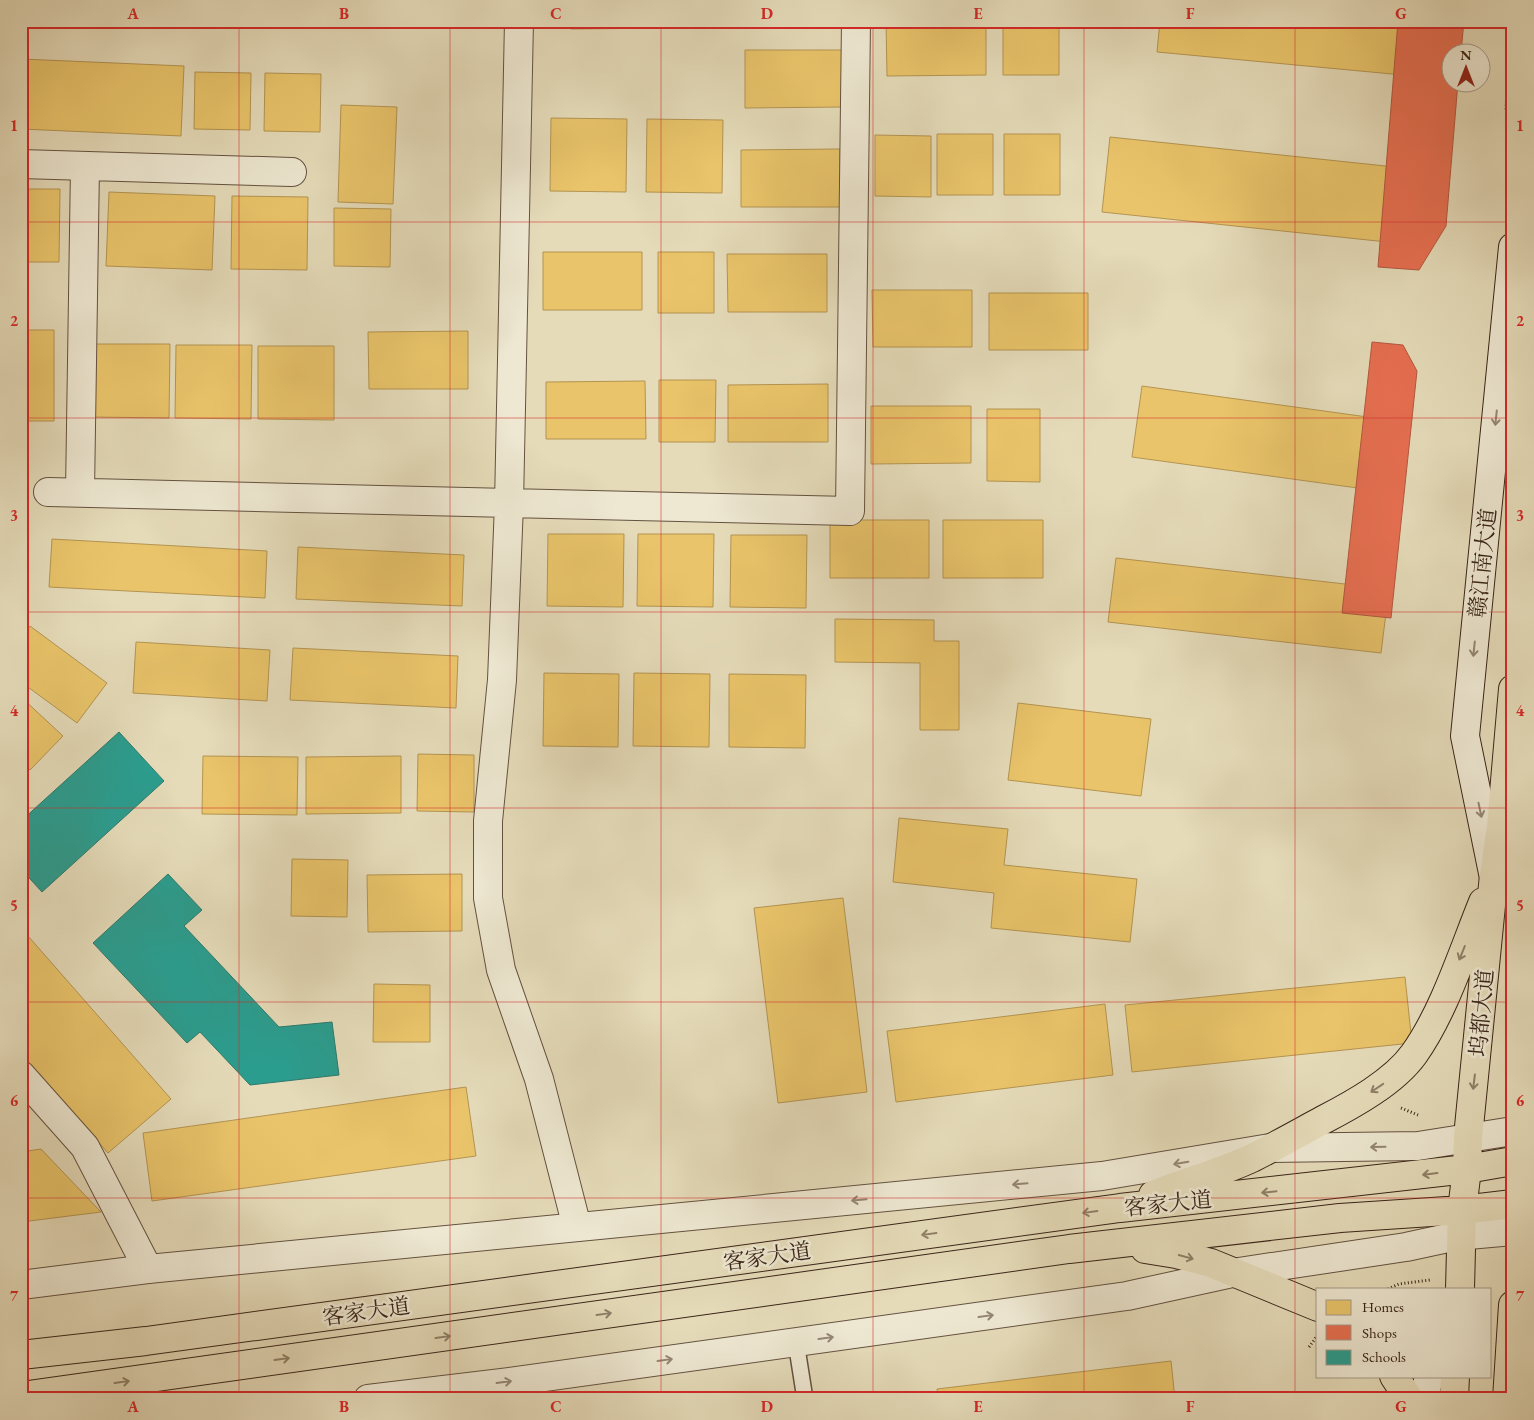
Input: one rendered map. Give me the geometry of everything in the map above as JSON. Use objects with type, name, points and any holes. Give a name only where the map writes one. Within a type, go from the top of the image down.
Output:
[{"type":"main road","name":"坞都大道","points":[[1460,1288],[1460,1228],[1494,875],[1501,827],[1513,689]]},
{"type":"main road","points":[[1120,1208],[1183,1183],[1217,1172],[1270,1148],[1354,1104],[1388,1080],[1413,1056],[1434,1021],[1494,875]]},
{"type":"main road","name":"客家大道","points":[[21,1355],[146,1341],[1120,1208],[1467,1169],[1513,1161]]},
{"type":"main road","name":"客家大道","points":[[21,1396],[1069,1249],[1340,1218],[1460,1228],[1513,1204]]},
{"type":"main road","points":[[1069,1249],[1105,1246],[1141,1248],[1176,1254],[1211,1264],[1285,1292],[1316,1306]]},
{"type":"main road","points":[[1507,1399],[1513,1305]]},
{"type":"main road","points":[[1395,1378],[1409,1399]]},
{"type":"main road","points":[[1454,1399],[1455,1378]]},
{"type":"street","points":[[519,21],[509,504],[502,680],[488,821],[488,898],[501,970],[539,1079],[578,1227]]},
{"type":"street","points":[[48,492],[850,511],[856,21]]},
{"type":"street","points":[[21,164],[292,172]]},
{"type":"street","points":[[80,492],[85,166]]},
{"type":"street","name":"赣江南大道","points":[[1494,875],[1465,736],[1513,248]]},
{"type":"street","points":[[21,1075],[85,1146],[148,1269]]},
{"type":"street","points":[[21,1285],[148,1269],[1102,1176],[1270,1148],[1418,1146],[1513,1131]]},
{"type":"street","points":[[1448,1288],[1460,1228]]},
{"type":"street","points":[[381,1398],[502,1383],[1127,1296],[1232,1272],[1406,1247],[1460,1228],[1513,1231]]},
{"type":"street","points":[[1424,1399],[1429,1378]]},
{"type":"lane","points":[[796,1342],[805,1399]]},
{"type":"path","points":[[1510,21],[1506,110],[1513,124]]},
{"type":"path","points":[[1390,1288],[1399,1284]]},
{"type":"path","points":[[1309,1348],[1316,1339]]},
{"type":"building: Homes","points":[[571,21],[671,21],[671,28],[571,29]]},
{"type":"building: Homes","points":[[683,21],[739,21],[739,26],[683,26]]},
{"type":"building: Homes","points":[[886,21],[986,21],[986,75],[887,76]]},
{"type":"building: Homes","points":[[1003,21],[1059,21],[1059,75],[1003,75]]},
{"type":"building: Homes","points":[[1160,21],[1441,21],[1435,78],[1157,52]]},
{"type":"building: Homes","points":[[745,50],[845,50],[845,107],[745,108]]},
{"type":"building: Homes","points":[[21,59],[184,66],[181,136],[21,129]]},
{"type":"building: Homes","points":[[195,72],[251,73],[250,130],[194,129]]},
{"type":"building: Homes","points":[[265,73],[321,74],[320,132],[264,131]]},
{"type":"building: Homes","points":[[341,105],[397,107],[393,204],[338,202]]},
{"type":"building: Homes","points":[[551,118],[627,119],[626,192],[550,191]]},
{"type":"building: Homes","points":[[647,119],[723,120],[722,193],[646,192]]},
{"type":"building: Homes","points":[[937,134],[993,134],[993,195],[937,195]]},
{"type":"building: Homes","points":[[1004,134],[1060,134],[1060,195],[1004,195]]},
{"type":"building: Homes","points":[[875,135],[931,136],[931,197],[875,196]]},
{"type":"building: Homes","points":[[1110,137],[1433,171],[1425,246],[1102,212]]},
{"type":"building: Homes","points":[[840,149],[840,207],[741,207],[741,150]]},
{"type":"building: Homes","points":[[21,189],[60,189],[59,262],[21,262]]},
{"type":"building: Homes","points":[[109,192],[215,196],[212,270],[106,266]]},
{"type":"building: Homes","points":[[232,196],[308,197],[307,270],[231,269]]},
{"type":"building: Homes","points":[[334,208],[391,209],[390,267],[334,266]]},
{"type":"building: Homes","points":[[543,252],[642,252],[642,310],[543,310]]},
{"type":"building: Homes","points":[[658,252],[714,252],[714,313],[658,313]]},
{"type":"building: Homes","points":[[727,254],[827,254],[827,312],[728,312]]},
{"type":"building: Homes","points":[[872,290],[972,290],[972,347],[873,347]]},
{"type":"building: Homes","points":[[989,293],[1088,293],[1088,350],[989,350]]},
{"type":"building: Homes","points":[[21,330],[54,330],[54,421],[21,421]]},
{"type":"building: Homes","points":[[468,331],[468,389],[369,389],[368,332]]},
{"type":"building: Homes","points":[[94,344],[170,344],[169,418],[93,417]]},
{"type":"building: Homes","points":[[176,345],[252,345],[251,419],[175,418]]},
{"type":"building: Homes","points":[[258,346],[334,346],[334,420],[258,419]]},
{"type":"building: Homes","points":[[659,380],[716,380],[715,442],[659,442]]},
{"type":"building: Homes","points":[[645,381],[646,439],[546,439],[546,382]]},
{"type":"building: Homes","points":[[828,384],[828,442],[728,442],[728,385]]},
{"type":"building: Homes","points":[[1142,386],[1404,422],[1394,493],[1132,457]]},
{"type":"building: Homes","points":[[871,406],[971,406],[971,463],[871,464]]},
{"type":"building: Homes","points":[[987,409],[1040,409],[1040,482],[987,481]]},
{"type":"building: Homes","points":[[830,520],[929,520],[929,578],[830,578]]},
{"type":"building: Homes","points":[[943,520],[1043,520],[1043,578],[943,578]]},
{"type":"building: Homes","points":[[548,534],[624,534],[623,607],[547,606]]},
{"type":"building: Homes","points":[[638,534],[714,534],[713,607],[637,606]]},
{"type":"building: Homes","points":[[731,535],[807,535],[806,608],[730,607]]},
{"type":"building: Homes","points":[[52,539],[267,551],[265,598],[49,587]]},
{"type":"building: Homes","points":[[298,547],[464,555],[462,606],[296,599]]},
{"type":"building: Homes","points":[[1116,558],[1389,589],[1381,653],[1108,622]]},
{"type":"building: Homes","points":[[835,619],[934,620],[934,641],[959,641],[959,730],[920,730],[920,663],[835,662]]},
{"type":"building: Homes","points":[[30,626],[107,683],[77,723],[21,682],[21,638]]},
{"type":"building: Homes","points":[[136,642],[270,650],[267,701],[133,693]]},
{"type":"building: Homes","points":[[293,648],[458,656],[456,708],[290,700]]},
{"type":"building: Homes","points":[[544,673],[619,674],[618,747],[543,746]]},
{"type":"building: Homes","points":[[634,673],[710,674],[709,747],[633,746]]},
{"type":"building: Homes","points":[[729,674],[806,675],[805,748],[729,747]]},
{"type":"building: Homes","points":[[21,697],[63,736],[30,770],[21,762]]},
{"type":"building: Homes","points":[[1018,703],[1151,719],[1141,796],[1008,780]]},
{"type":"building: Homes","points":[[418,754],[474,755],[474,812],[417,811]]},
{"type":"building: Homes","points":[[203,756],[298,757],[297,815],[202,814]]},
{"type":"building: Homes","points":[[401,756],[401,813],[306,814],[306,757]]},
{"type":"building: Homes","points":[[899,818],[1008,829],[1004,865],[1137,879],[1130,942],[991,928],[994,893],[893,882]]},
{"type":"building: Homes","points":[[292,859],[348,860],[347,917],[291,916]]},
{"type":"building: Homes","points":[[462,874],[462,931],[368,932],[367,875]]},
{"type":"building: Homes","points":[[843,898],[867,1092],[778,1103],[754,908]]},
{"type":"building: Homes","points":[[21,928],[171,1099],[108,1153],[21,1054]]},
{"type":"building: Homes","points":[[1405,977],[1412,1043],[1132,1072],[1125,1005]]},
{"type":"building: Homes","points":[[374,984],[430,985],[430,1042],[373,1042]]},
{"type":"building: Homes","points":[[1105,1004],[1113,1075],[896,1102],[887,1031]]},
{"type":"building: Homes","points":[[466,1087],[476,1156],[152,1201],[143,1133]]},
{"type":"building: Homes","points":[[41,1149],[101,1212],[21,1222],[21,1152]]},
{"type":"building: Homes","points":[[1171,1361],[1175,1399],[938,1399],[937,1389]]},
{"type":"building: Shops","points":[[1398,21],[1464,21],[1462,42],[1442,42],[1442,92],[1457,92],[1446,226],[1419,270],[1378,267]]},
{"type":"building: Shops","points":[[1372,342],[1403,345],[1417,371],[1391,618],[1342,613]]},
{"type":"building: Schools","points":[[119,732],[164,781],[42,892],[21,869],[21,821]]},
{"type":"building: Schools","points":[[168,874],[202,910],[184,926],[279,1027],[332,1022],[339,1075],[250,1085],[200,1032],[187,1043],[93,943]]}]
